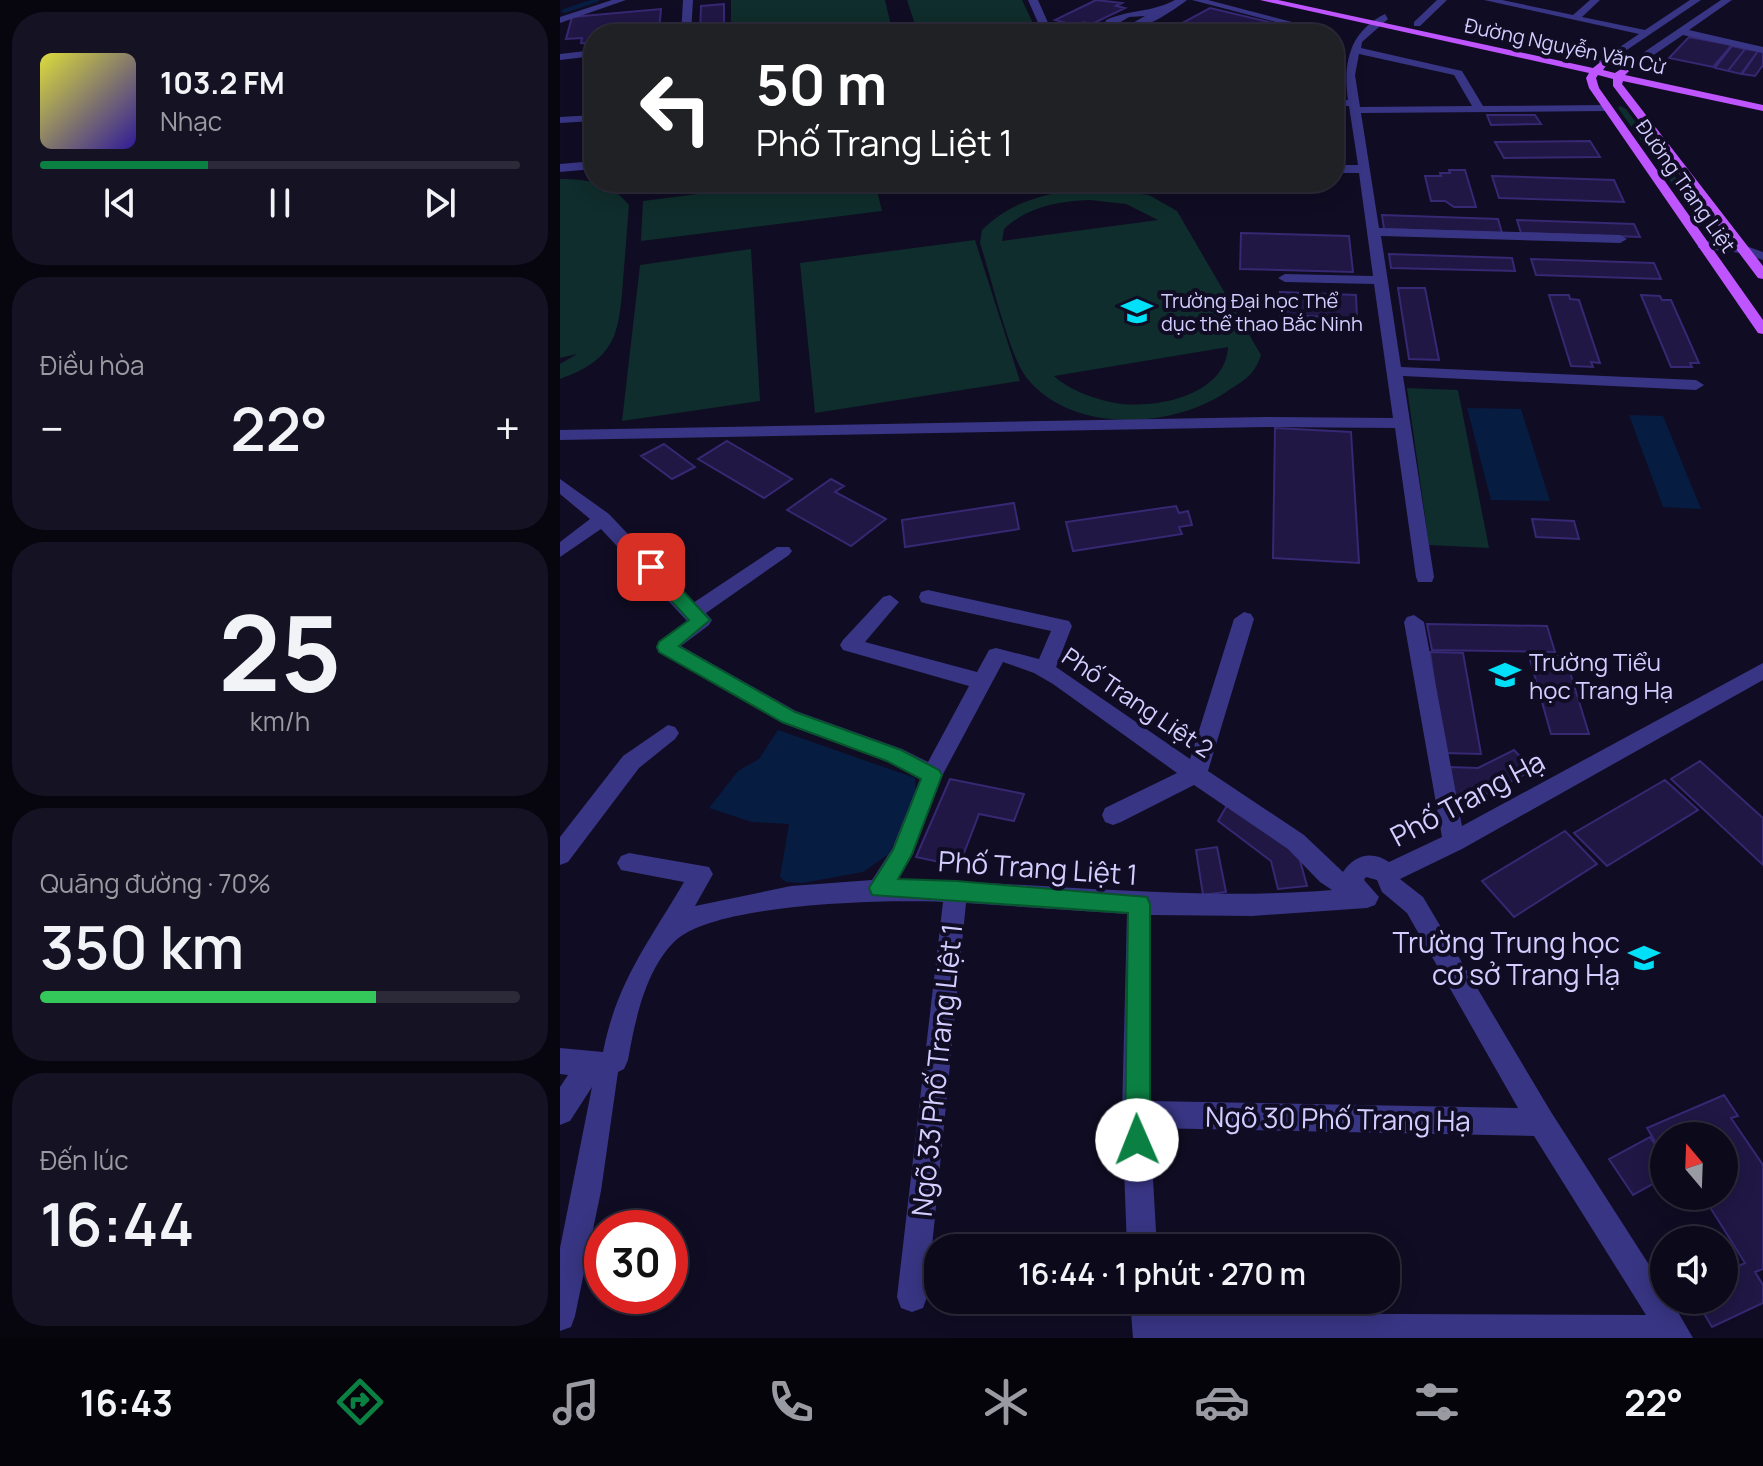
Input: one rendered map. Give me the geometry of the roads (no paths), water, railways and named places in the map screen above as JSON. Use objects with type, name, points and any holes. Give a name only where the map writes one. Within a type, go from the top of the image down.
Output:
[{"type":"main road","name":"Đường Nguyễn Văn Cừ","points":[[1265,0],[1624,71],[1666,86],[1763,108]]},
{"type":"main road","name":"Đường Nguyễn Văn Cừ","points":[[1310,0],[1599,67]]},
{"type":"main road","name":"Đường Trang Liệt","points":[[1599,67],[1592,82],[1607,108],[1763,330]]},
{"type":"main road","name":"Đường Nguyễn Văn Cừ","points":[[1624,71],[1647,69]]},
{"type":"main road","name":"Đường Trang Liệt","points":[[1624,71],[1617,84],[1763,275]]},
{"type":"main road","points":[[1625,94],[1632,88],[1666,86]]},
{"type":"street","points":[[560,17],[608,0]]},
{"type":"street","points":[[560,17],[621,0]]},
{"type":"street","points":[[687,24],[688,0]]},
{"type":"street","points":[[1033,0],[1044,24]]},
{"type":"street","points":[[1152,24],[1182,0]]},
{"type":"street","points":[[1142,24],[1199,0],[1291,24]]},
{"type":"street","points":[[1417,24],[1442,0]]},
{"type":"street","points":[[1489,0],[1646,33]]},
{"type":"street","points":[[1575,18],[1595,0]]},
{"type":"street","points":[[1599,67],[1696,0]]},
{"type":"street","points":[[1624,71],[1727,0]]},
{"type":"street","points":[[1111,24],[1114,18],[1127,14],[1160,16]]},
{"type":"street","points":[[1385,17],[1356,45],[1350,75],[1425,577]]},
{"type":"street","points":[[1680,31],[1763,50]]},
{"type":"street","points":[[1344,40],[1458,73],[1479,109]]},
{"type":"street","points":[[560,57],[584,54]]},
{"type":"street","points":[[1344,75],[1350,75]]},
{"type":"street","points":[[1344,104],[1479,109],[1607,108]]},
{"type":"street","points":[[560,120],[584,119]]},
{"type":"street","points":[[560,168],[584,166]]},
{"type":"street","points":[[1344,169],[1365,169]]},
{"type":"street","points":[[1372,232],[1620,239]]},
{"type":"street","points":[[1703,245],[1743,249],[1763,256]]},
{"type":"street","points":[[1285,278],[1379,280]]},
{"type":"street","points":[[1394,371],[1696,385]]},
{"type":"street","points":[[560,435],[1266,422],[1402,423]]},
{"type":"street","points":[[560,485],[631,544],[691,614],[702,620],[666,647],[789,717],[894,755],[932,775]]},
{"type":"street","points":[[560,551],[603,518]]},
{"type":"street","points":[[691,614],[783,551]]},
{"type":"street","points":[[928,597],[1062,626],[1045,670]]},
{"type":"street","points":[[890,602],[850,645],[981,681]]},
{"type":"street","points":[[1113,815],[1197,773],[1244,619]]},
{"type":"street","points":[[1414,622],[1454,842]]},
{"type":"street","name":"Phố Trang Liệt 2","points":[[880,888],[902,854],[932,775],[996,655],[1010,656],[1045,670],[1300,846],[1338,882],[1360,892]]},
{"type":"street","name":"Phố Trang Hạ","points":[[1676,1334],[1541,1122],[1415,905],[1389,880],[1763,671]]},
{"type":"street","points":[[560,855],[631,762],[668,733]]},
{"type":"street","points":[[629,863],[701,874],[667,933]]},
{"type":"street","points":[[1360,892],[1385,895],[1389,880]]},
{"type":"street","name":"Phố Trang Liệt 1","points":[[598,1064],[615,1060],[626,1003],[642,968],[667,933],[707,913],[789,895],[880,888],[956,890],[1139,904],[1297,906],[1360,892]]},
{"type":"street","name":"Ngõ 33 Phố Trang Liệt 1","points":[[912,1297],[956,890]]},
{"type":"street","points":[[1139,904],[1136,1114],[1141,1234]]},
{"type":"street","points":[[560,1061],[598,1064]]},
{"type":"street","points":[[560,1111],[598,1064]]},
{"type":"street","points":[[560,1316],[605,1087],[598,1064]]},
{"type":"street","name":"Ngõ 30 Phố Trang Hạ","points":[[1136,1114],[1541,1122]]},
{"type":"street","points":[[1147,1322],[1676,1334]]},
{"type":"water","points":[[1467,408],[1521,409],[1550,501],[1491,500]]},
{"type":"water","points":[[1629,415],[1663,416],[1701,509],[1663,507]]},
{"type":"water","points":[[778,730],[915,778],[916,794],[889,854],[863,872],[803,883],[786,882],[780,877],[789,824],[752,822],[709,808],[738,771],[759,759]]},
{"type":"waterway","points":[[564,11],[597,0]]},
{"type":"place","name":"Trường Đại học Thể dục thể thao Bắc Ninh","points":[[1137,311]]},
{"type":"place","name":"Trường Tiểu học Trang Hạ","points":[[1505,675]]},
{"type":"place","name":"Trường Trung học cơ sở Trang Hạ","points":[[1644,958]]}]
